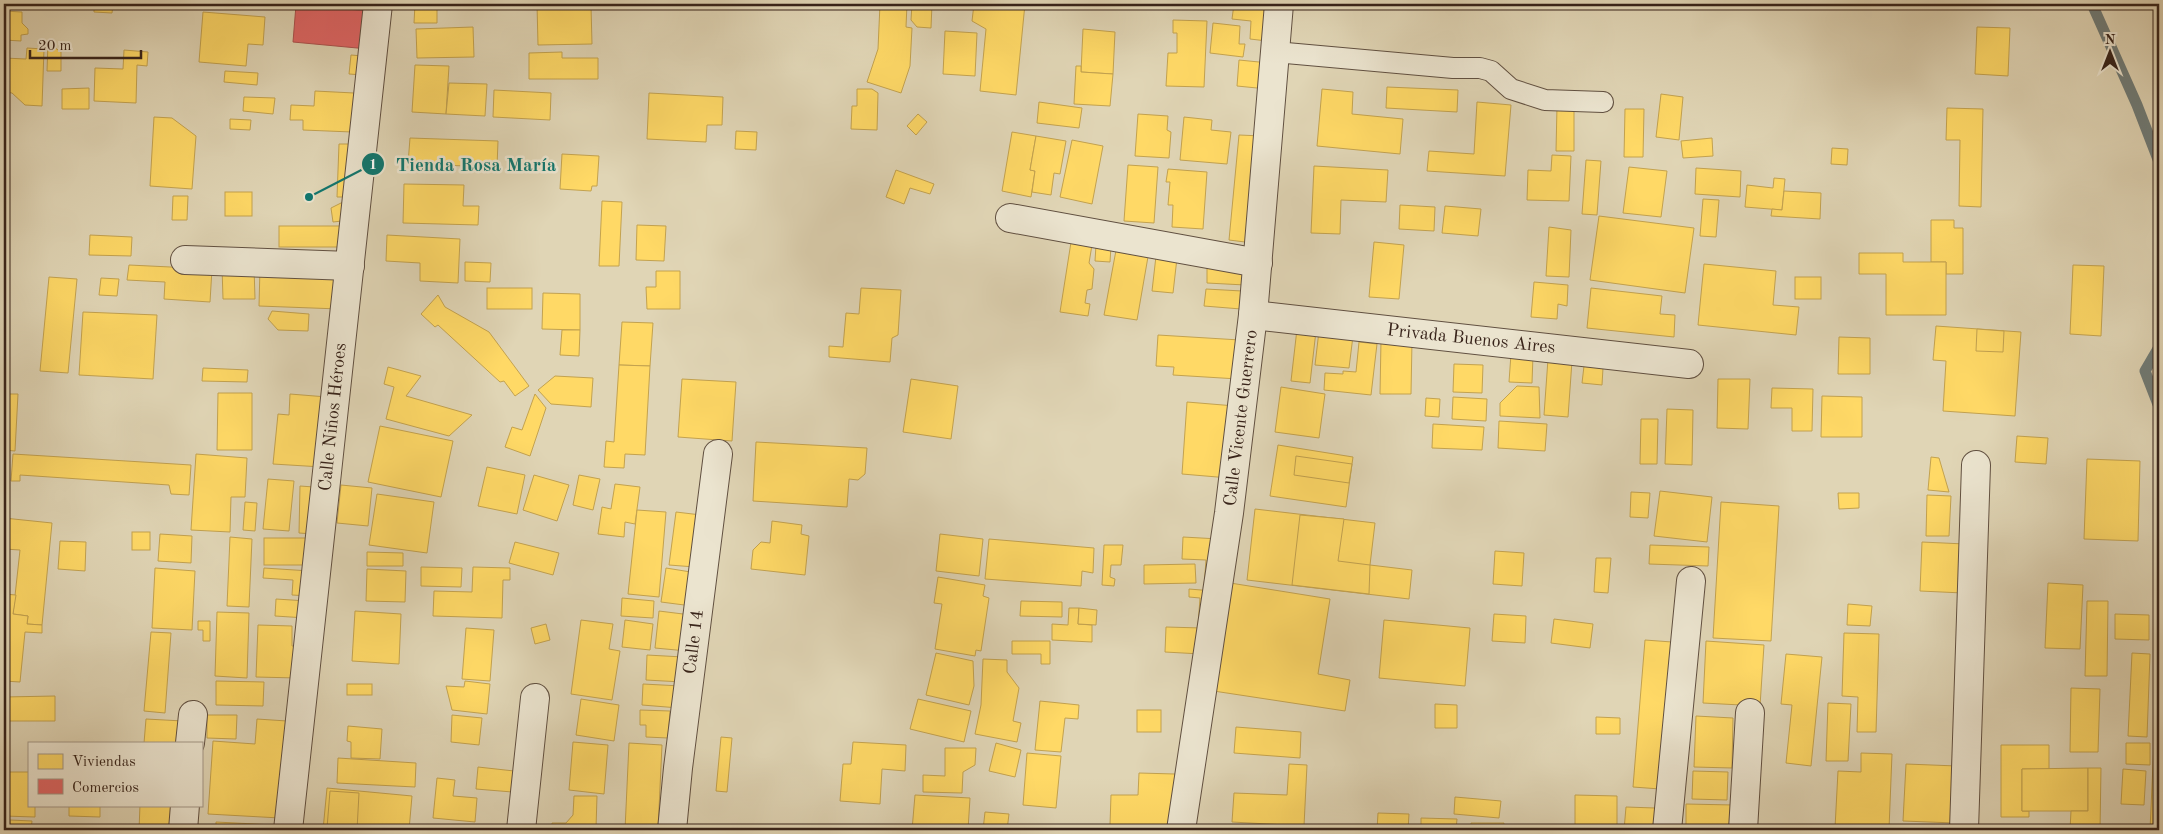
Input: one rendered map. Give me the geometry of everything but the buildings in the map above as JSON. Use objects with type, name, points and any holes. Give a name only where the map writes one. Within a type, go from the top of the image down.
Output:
[{"type":"street","name":"Calle Niños Héroes","points":[[288,830],[378,4]]},
{"type":"street","name":"Calle Vicente Guerrero","points":[[1180,830],[1230,513],[1253,315],[1279,4]]},
{"type":"street","points":[[1010,218],[1258,262]]},
{"type":"street","points":[[185,260],[350,266]]},
{"type":"street","name":"Privada Buenos Aires","points":[[1253,315],[1689,364]]},
{"type":"street","name":"Calle 14","points":[[672,830],[678,768],[718,454]]},
{"type":"street","points":[[1964,830],[1976,466]]},
{"type":"street","points":[[1667,830],[1691,581]]},
{"type":"street","points":[[520,830],[535,698]]},
{"type":"street","points":[[1743,830],[1750,713]]},
{"type":"street","points":[[190,742],[193,714]]},
{"type":"street","points":[[183,830],[185,806]]},
{"type":"lane","points":[[1275,52],[1453,68],[1480,68],[1491,71],[1510,88],[1545,100],[1603,102]]},
{"type":"waterway","points":[[2092,4],[2137,105],[2159,162]]},
{"type":"waterway","points":[[2159,347],[2145,371],[2159,407]]},
{"type":"place","name":"Tienda Rosa María","points":[[309,197]]}]
